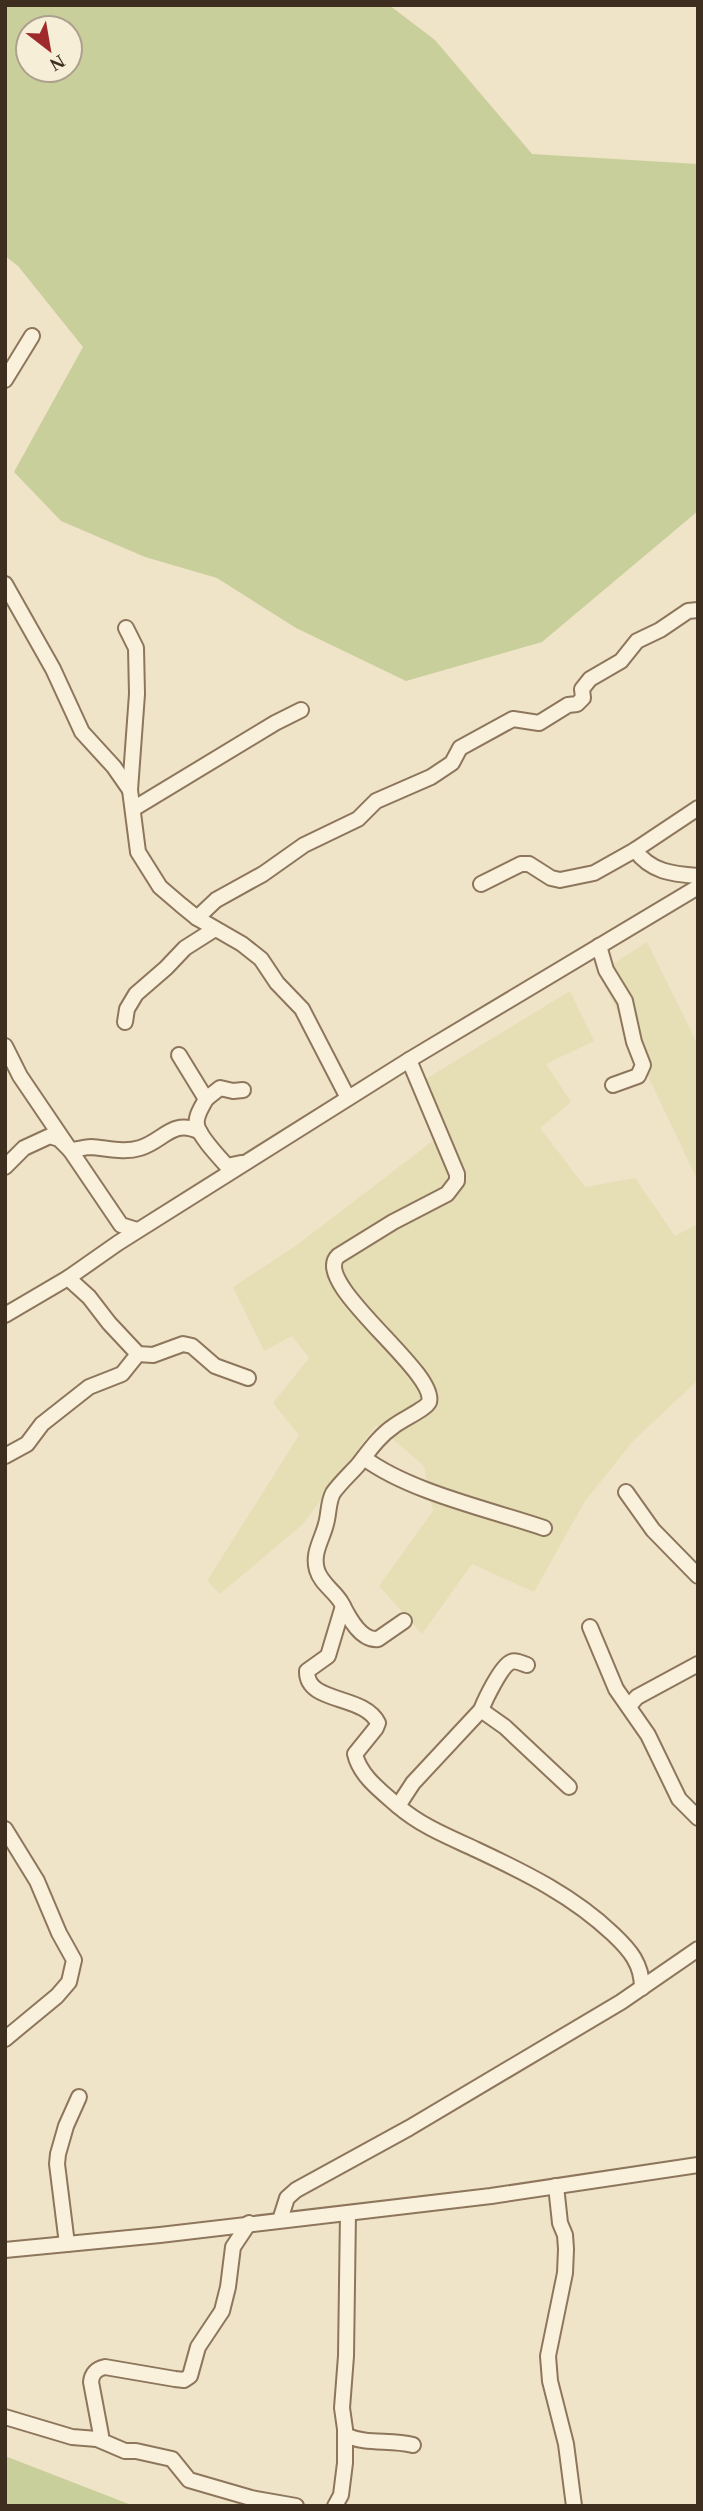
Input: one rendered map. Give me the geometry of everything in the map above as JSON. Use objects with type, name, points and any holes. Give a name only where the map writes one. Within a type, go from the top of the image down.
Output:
[{"type":"street","points":[[5,380],[32,336]]},
{"type":"street","points":[[5,584],[53,669],[82,732],[114,767],[130,790]]},
{"type":"street","points":[[197,918],[216,900],[263,874],[304,845],[358,818],[376,802],[452,763],[460,748],[513,719],[539,723],[568,705],[576,704],[583,698],[582,690],[590,679],[621,661],[637,641],[660,630],[688,611],[698,610]]},
{"type":"street","points":[[126,628],[135,642],[137,679],[130,790],[138,852],[160,887],[197,918],[242,944],[261,960],[277,983],[302,1009],[348,1098]]},
{"type":"street","points":[[133,808],[301,710]]},
{"type":"street","points":[[481,884],[521,864],[529,864],[551,878],[560,880],[594,873],[635,850],[698,808]]},
{"type":"street","points":[[635,850],[643,861],[665,873],[698,876]]},
{"type":"street","points":[[5,1315],[68,1278],[118,1242],[409,1060],[698,887]]},
{"type":"street","points":[[125,1022],[127,1009],[136,994],[185,948],[215,929]]},
{"type":"street","points":[[600,946],[606,970],[625,1001],[634,1042],[643,1065],[638,1076],[613,1085]]},
{"type":"street","points":[[5,1046],[20,1076],[121,1226],[137,1230]]},
{"type":"street","points":[[179,1055],[206,1099]]},
{"type":"street","points":[[404,1621],[378,1639],[362,1633],[318,1574],[316,1553],[326,1526],[331,1498],[377,1441],[393,1426],[426,1406],[430,1400],[428,1392],[407,1362],[366,1316],[332,1267],[334,1260],[393,1222],[447,1194],[457,1181],[457,1174],[409,1060]]},
{"type":"street","points":[[243,1090],[220,1088],[206,1099],[196,1124],[227,1166],[235,1166],[252,1158]]},
{"type":"street","points":[[70,1150],[89,1147],[111,1150],[141,1148],[175,1128],[192,1128],[200,1132]]},
{"type":"street","points":[[5,1167],[24,1148],[50,1136],[59,1139],[70,1150]]},
{"type":"street","points":[[118,1242],[121,1226]]},
{"type":"street","points":[[68,1278],[89,1297],[138,1354],[153,1355],[183,1344],[192,1346],[215,1366],[248,1378]]},
{"type":"street","points":[[5,1456],[27,1444],[41,1424],[89,1387],[122,1374],[138,1354]]},
{"type":"street","points":[[364,1458],[383,1472],[420,1488],[544,1528]]},
{"type":"street","points":[[626,1492],[653,1530],[698,1576]]},
{"type":"street","points":[[343,1606],[328,1656],[307,1671],[307,1678],[316,1690],[353,1702],[375,1717],[378,1723],[376,1728],[355,1754],[357,1762],[374,1784],[414,1819],[531,1875],[567,1897],[623,1944],[642,1981]]},
{"type":"street","points":[[590,1627],[610,1678],[648,1735],[679,1799],[695,1811]]},
{"type":"street","points":[[398,1806],[413,1783],[481,1710],[506,1665],[517,1661],[527,1665]]},
{"type":"street","points":[[629,1706],[637,1698],[698,1664]]},
{"type":"street","points":[[481,1710],[513,1734],[569,1787]]},
{"type":"street","points":[[5,1829],[37,1881],[59,1933],[74,1960],[69,1982],[57,1996],[5,2039]]},
{"type":"street","points":[[280,2220],[287,2198],[296,2190],[409,2128],[642,1981],[657,1979],[698,1949]]},
{"type":"street","points":[[67,2244],[57,2164],[58,2154],[79,2097]]},
{"type":"street","points":[[5,2250],[348,2213],[698,2165]]},
{"type":"street","points":[[556,2186],[560,2223],[565,2235],[565,2273],[548,2356],[550,2381],[566,2444],[574,2506]]},
{"type":"street","points":[[335,2506],[341,2495],[345,2463],[342,2408],[346,2356],[348,2213]]},
{"type":"street","points":[[97,2439],[101,2435],[90,2382],[92,2375],[99,2368],[105,2367],[184,2380],[190,2376],[195,2354],[222,2311],[233,2247],[249,2223]]},
{"type":"street","points":[[5,2417],[72,2437],[97,2439],[125,2451],[172,2459],[189,2480],[251,2498],[296,2506]]},
{"type":"street","points":[[345,2435],[365,2442],[398,2441],[413,2445]]},
{"type":"shaded area","points":[[647,942],[698,1045],[698,1181],[599,973]]},
{"type":"shaded area","points":[[570,991],[594,1041],[546,1064],[571,1102],[540,1128],[585,1187],[635,1178],[675,1236],[698,1224],[698,1380],[634,1440],[585,1501],[534,1592],[472,1564],[422,1634],[379,1586],[433,1511],[424,1466],[376,1425],[303,1524],[220,1594],[207,1581],[299,1435],[273,1403],[309,1358],[292,1336],[264,1351],[233,1287],[297,1245],[434,1140],[416,1085]]},
{"type":"green space","points":[[5,5],[389,5],[435,40],[532,154],[698,164],[698,511],[542,642],[406,681],[296,628],[217,578],[145,557],[61,521],[14,472],[83,347],[18,266],[5,256]]},
{"type":"green space","points":[[5,2456],[134,2506],[5,2506]]}]
